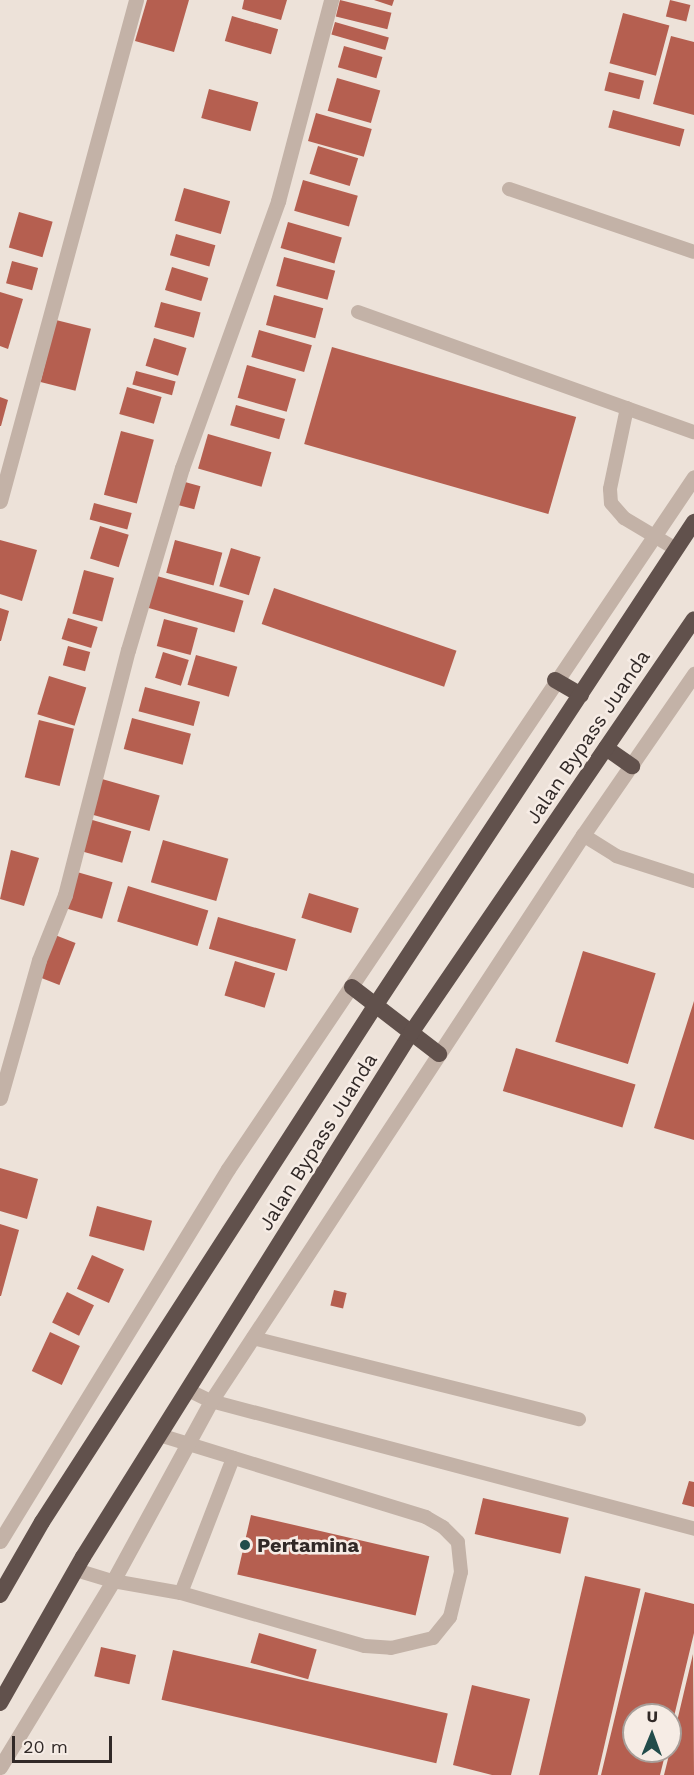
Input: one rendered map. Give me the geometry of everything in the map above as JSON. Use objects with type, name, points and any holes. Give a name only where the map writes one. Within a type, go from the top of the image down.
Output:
[{"type":"highway","name":"Jalan Bypass Juanda","points":[[0,1594],[48,1512],[375,1006],[694,522]]},
{"type":"highway","name":"Jalan Bypass Juanda","points":[[0,1703],[76,1570],[411,1033],[694,619]]},
{"type":"highway","points":[[555,681],[581,695]]},
{"type":"highway","points":[[606,748],[632,766]]},
{"type":"highway","points":[[352,987],[439,1054]]},
{"type":"street","points":[[0,501],[136,0]]},
{"type":"street","points":[[0,1098],[39,960],[65,895],[128,650],[182,468],[278,201],[331,0]]},
{"type":"street","points":[[0,1541],[228,1169],[694,477]]},
{"type":"street","points":[[0,1767],[113,1581],[212,1401],[583,835],[694,674]]},
{"type":"lane","points":[[509,189],[694,252]]},
{"type":"lane","points":[[358,312],[694,432]]},
{"type":"lane","points":[[627,408],[610,489],[611,503],[624,518],[676,549]]},
{"type":"lane","points":[[583,835],[616,856],[694,881]]},
{"type":"lane","points":[[253,1338],[579,1419]]},
{"type":"lane","points":[[188,1390],[212,1401],[694,1529]]},
{"type":"lane","points":[[76,1570],[113,1581],[181,1593],[365,1646],[391,1648],[433,1638],[450,1617],[461,1572],[458,1542],[443,1527],[426,1517],[160,1435]]},
{"type":"lane","points":[[181,1593],[233,1458]]},
{"type":"building","points":[[147,0],[189,0],[174,52],[135,41]]},
{"type":"building","points":[[244,0],[287,0],[281,20],[242,9]]},
{"type":"building","points":[[340,0],[391,13],[387,29],[336,16]]},
{"type":"building","points":[[374,0],[394,0],[392,6]]},
{"type":"building","points":[[670,0],[690,5],[686,22],[666,16]]},
{"type":"building","points":[[623,13],[669,25],[656,76],[610,63]]},
{"type":"building","points":[[232,16],[278,29],[271,54],[225,41]]},
{"type":"building","points":[[335,22],[389,37],[385,50],[331,34]]},
{"type":"building","points":[[671,36],[694,42],[694,115],[653,104]]},
{"type":"building","points":[[344,46],[382,57],[376,78],[338,67]]},
{"type":"building","points":[[609,72],[644,81],[639,99],[604,90]]},
{"type":"building","points":[[337,78],[380,90],[371,123],[328,111]]},
{"type":"building","points":[[209,89],[258,102],[250,131],[201,118]]},
{"type":"building","points":[[613,110],[684,129],[680,147],[608,127]]},
{"type":"building","points":[[316,113],[372,129],[364,157],[308,141]]},
{"type":"building","points":[[318,146],[358,158],[350,186],[310,174]]},
{"type":"building","points":[[303,180],[358,196],[349,226],[294,211]]},
{"type":"building","points":[[184,188],[230,201],[221,234],[175,221]]},
{"type":"building","points":[[19,212],[53,222],[42,257],[9,248]]},
{"type":"building","points":[[288,222],[342,237],[334,263],[281,248]]},
{"type":"building","points":[[176,234],[215,245],[209,266],[170,255]]},
{"type":"building","points":[[284,257],[335,271],[327,300],[276,286]]},
{"type":"building","points":[[12,261],[38,268],[32,290],[6,283]]},
{"type":"building","points":[[172,267],[208,278],[201,301],[165,290]]},
{"type":"building","points":[[0,292],[23,299],[8,349],[0,346]]},
{"type":"building","points":[[274,295],[323,308],[315,338],[266,325]]},
{"type":"building","points":[[161,302],[201,313],[194,338],[154,327]]},
{"type":"building","points":[[56,320],[91,329],[75,391],[41,382]]},
{"type":"building","points":[[259,330],[312,345],[304,372],[251,357]]},
{"type":"building","points":[[154,338],[187,348],[178,376],[146,366]]},
{"type":"building","points":[[332,347],[576,417],[548,514],[304,444]]},
{"type":"building","points":[[247,365],[296,379],[287,412],[238,398]]},
{"type":"building","points":[[136,371],[176,382],[172,395],[132,385]]},
{"type":"building","points":[[127,387],[162,397],[154,424],[119,414]]},
{"type":"building","points":[[0,397],[8,400],[1,426],[0,426]]},
{"type":"building","points":[[236,405],[285,419],[279,439],[230,425]]},
{"type":"building","points":[[121,431],[154,440],[137,504],[104,495]]},
{"type":"building","points":[[208,434],[271,452],[262,487],[198,469]]},
{"type":"building","points":[[185,482],[200,486],[194,509],[179,505]]},
{"type":"building","points":[[94,503],[132,513],[127,530],[90,519]]},
{"type":"building","points":[[100,526],[129,535],[119,567],[90,559]]},
{"type":"building","points":[[0,540],[37,550],[22,601],[0,594]]},
{"type":"building","points":[[175,540],[222,553],[214,586],[166,573]]},
{"type":"building","points":[[231,548],[261,557],[249,595],[219,586]]},
{"type":"building","points":[[84,570],[114,578],[102,621],[72,613]]},
{"type":"building","points":[[157,576],[244,601],[234,633],[148,608]]},
{"type":"building","points":[[274,588],[456,651],[444,687],[262,624]]},
{"type":"building","points":[[0,608],[9,611],[1,641],[0,641]]},
{"type":"building","points":[[68,618],[98,627],[91,648],[62,639]]},
{"type":"building","points":[[164,619],[198,628],[191,655],[157,646]]},
{"type":"building","points":[[68,646],[90,652],[85,671],[63,665]]},
{"type":"building","points":[[163,652],[189,660],[181,686],[155,678]]},
{"type":"building","points":[[196,655],[237,667],[229,697],[187,685]]},
{"type":"building","points":[[49,676],[86,687],[75,726],[37,714]]},
{"type":"building","points":[[145,687],[200,702],[194,726],[139,711]]},
{"type":"building","points":[[132,718],[191,734],[183,765],[124,749]]},
{"type":"building","points":[[39,720],[74,729],[60,786],[25,777]]},
{"type":"building","points":[[102,779],[160,796],[149,831],[92,815]]},
{"type":"building","points":[[89,819],[131,831],[122,863],[80,851]]},
{"type":"building","points":[[163,840],[228,859],[216,901],[151,882]]},
{"type":"building","points":[[11,850],[39,858],[24,906],[0,899]]},
{"type":"building","points":[[77,872],[113,882],[102,919],[67,909]]},
{"type":"building","points":[[128,886],[208,911],[198,946],[117,921]]},
{"type":"building","points":[[309,893],[359,908],[351,933],[301,918]]},
{"type":"building","points":[[218,917],[296,939],[287,971],[209,949]]},
{"type":"building","points":[[55,935],[76,943],[59,985],[39,977]]},
{"type":"building","points":[[583,951],[656,973],[628,1064],[555,1042]]},
{"type":"building","points":[[235,961],[275,973],[265,1008],[224,995]]},
{"type":"building","points":[[694,1001],[694,1140],[654,1128]]},
{"type":"building","points":[[516,1048],[636,1085],[622,1128],[503,1091]]},
{"type":"building","points":[[0,1168],[38,1179],[27,1219],[0,1211]]},
{"type":"building","points":[[97,1206],[152,1221],[144,1251],[89,1236]]},
{"type":"building","points":[[0,1224],[19,1230],[1,1296],[0,1296]]},
{"type":"building","points":[[92,1255],[124,1269],[109,1303],[77,1289]]},
{"type":"building","points":[[334,1290],[347,1293],[343,1309],[330,1306]]},
{"type":"building","points":[[67,1292],[94,1305],[79,1336],[52,1323]]},
{"type":"building","points":[[50,1332],[80,1346],[62,1385],[32,1371]]},
{"type":"building","points":[[689,1481],[694,1482],[694,1507],[682,1504]]},
{"type":"building","points":[[483,1498],[569,1518],[560,1554],[475,1534]]},
{"type":"building","points":[[251,1515],[429,1556],[416,1616],[237,1574]]},
{"type":"building","points":[[585,1576],[641,1589],[598,1775],[539,1775]]},
{"type":"building","points":[[645,1592],[694,1604],[694,1633],[677,1703],[622,1703],[622,1763],[663,1763],[660,1775],[601,1775]]},
{"type":"building","points":[[259,1633],[317,1650],[308,1679],[250,1663]]},
{"type":"building","points":[[101,1647],[136,1655],[129,1684],[94,1676]]},
{"type":"building","points":[[173,1650],[448,1713],[436,1763],[162,1700]]},
{"type":"building","points":[[693,1654],[694,1775],[664,1775],[667,1763],[682,1763],[681,1703]]},
{"type":"building","points":[[472,1685],[530,1699],[511,1775],[492,1775],[453,1765]]},
{"type":"place","name":"Pertamina","points":[[245,1545]]}]
